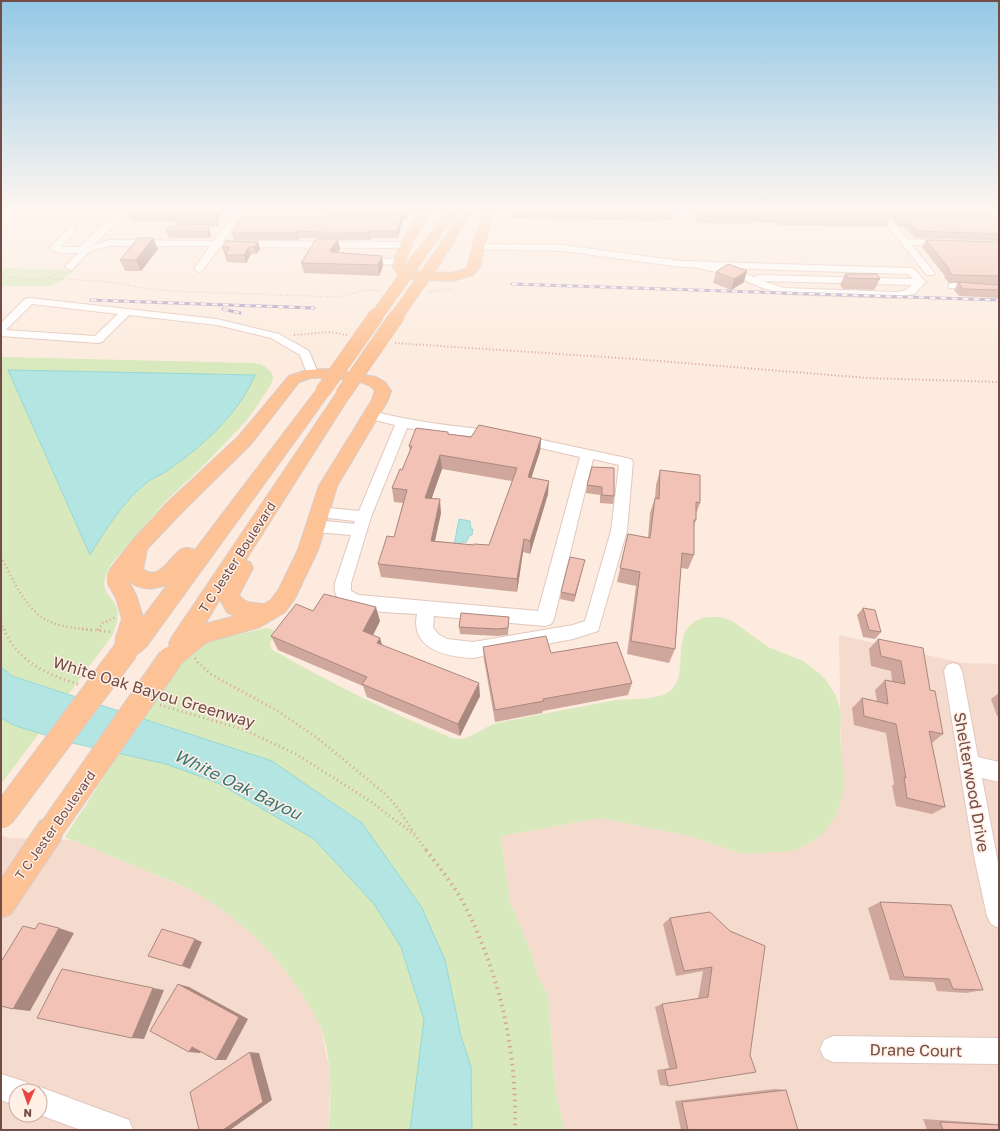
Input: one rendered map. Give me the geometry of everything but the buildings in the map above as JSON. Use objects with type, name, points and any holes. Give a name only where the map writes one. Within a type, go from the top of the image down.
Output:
[{"type":"main road","name":"T C Jester Boulevard","points":[[2,817],[120,641],[138,640],[207,546],[249,493],[416,261]]},
{"type":"main road","name":"T C Jester Boulevard","points":[[1,904],[50,831],[179,652],[343,394],[435,261]]},
{"type":"main road","points":[[399,262],[400,270],[409,275],[458,276],[469,272],[474,267],[475,261]]},
{"type":"main road","points":[[120,641],[127,637],[133,619],[126,595],[118,584],[118,574],[139,546],[174,508],[245,440],[288,384],[298,377],[312,373],[326,373],[376,382],[382,388],[382,394],[372,415],[328,486],[308,550],[287,594],[278,606],[268,613],[252,621],[212,630],[199,635],[179,652]]},
{"type":"main road","points":[[268,613],[240,610],[232,604],[229,595],[259,540],[280,492]]},
{"type":"main road","points":[[139,546],[133,568],[135,574],[143,580],[149,582],[164,578],[181,564],[207,531],[227,510],[249,493]]},
{"type":"street","points":[[70,267],[76,261]]},
{"type":"street","points":[[199,269],[205,261]]},
{"type":"street","points":[[346,261],[399,262]]},
{"type":"street","points":[[652,261],[670,264],[692,264],[911,271],[922,282],[910,292],[897,295],[784,291],[745,278],[735,273],[692,264]]},
{"type":"street","points":[[921,261],[930,273]]},
{"type":"street","points":[[953,286],[999,288]]},
{"type":"street","points":[[1,329],[29,301],[217,322],[275,336],[305,353],[312,373]]},
{"type":"street","points":[[1,334],[98,340],[126,312]]},
{"type":"street","points":[[372,415],[402,423],[430,428],[500,435],[626,462],[619,531],[592,626],[552,636],[473,650],[450,649],[433,640],[427,633],[424,625],[426,608]]},
{"type":"street","points":[[402,423],[362,523],[343,583],[342,590],[345,595],[358,602],[545,619]]},
{"type":"street","points":[[552,636],[545,619],[587,454]]},
{"type":"street","points":[[318,519],[362,523]]},
{"type":"street","name":"Shelterwood Drive","points":[[953,671],[985,856],[999,916]]},
{"type":"street","points":[[970,765],[999,772]]},
{"type":"street","name":"Drane Court","points":[[833,1049],[999,1052]]},
{"type":"street","points":[[48,1104],[119,1130]]},
{"type":"path","points":[[46,278],[58,275],[70,267]]},
{"type":"path","points":[[1,276],[111,282],[142,288],[170,291],[337,296],[367,290],[380,291]]},
{"type":"path","points":[[427,292],[440,292],[455,288]]},
{"type":"path","points":[[275,336],[330,332],[353,336]]},
{"type":"path","points":[[391,343],[612,357],[867,378],[999,382]]},
{"type":"path","points":[[1,557],[15,583],[37,614],[51,622],[98,630],[120,641]]},
{"type":"path","points":[[98,630],[103,623],[118,616]]},
{"type":"path","name":"White Oak Bayou Greenway","points":[[1,622],[10,642],[29,663],[45,673],[82,685]]},
{"type":"path","name":"White Oak Bayou Greenway","points":[[179,652],[198,663],[209,672],[276,710],[316,737],[372,783],[398,808],[415,835],[462,901],[480,940],[498,989],[510,1040],[516,1096],[515,1130]]},
{"type":"path","name":"White Oak Bayou Greenway","points":[[156,704],[242,729],[296,754],[370,801],[415,835]]},
{"type":"shaded area","points":[[839,635],[962,663],[999,664],[999,1130],[565,1130],[556,1094],[548,995],[539,980],[532,954],[510,902],[501,836],[601,818],[689,836],[743,854],[801,847],[812,842],[816,839],[841,752]]},
{"type":"shaded area","points":[[1,835],[9,838],[72,840],[189,889],[212,902],[256,937],[296,984],[315,1013],[321,1029],[329,1067],[330,1089],[328,1130],[1,1130]]},
{"type":"green space","points":[[1,268],[74,270],[60,282],[48,286],[1,286]]},
{"type":"green space","points":[[1,357],[251,363],[260,364],[267,368],[272,373],[273,379],[248,419],[203,466],[166,501],[112,563],[106,574],[104,585],[108,595],[116,606],[118,614],[112,636],[1,784]]},
{"type":"green space","points":[[708,617],[720,617],[732,621],[768,647],[803,661],[826,680],[836,696],[841,713],[840,736],[844,781],[843,793],[836,816],[822,834],[812,842],[792,851],[743,854],[689,836],[601,818],[501,836],[510,902],[532,954],[539,980],[548,995],[556,1094],[565,1130],[328,1130],[330,1079],[325,1040],[315,1015],[291,978],[279,963],[253,935],[208,900],[191,890],[65,837],[159,692],[188,653],[198,644],[234,633],[236,635],[266,628],[272,629],[275,633],[270,643],[271,649],[315,674],[405,718],[452,738],[458,739],[469,737],[497,723],[611,701],[650,698],[665,694],[670,691],[676,683],[679,673],[683,639],[687,629],[695,622]]},
{"type":"water","points":[[8,370],[255,375],[248,390],[229,417],[217,430],[179,463],[148,481],[138,490],[115,516],[90,555]]},
{"type":"water","points":[[459,519],[470,521],[471,529],[473,529],[472,535],[470,535],[466,542],[462,542],[461,545],[454,545]]},
{"type":"water","name":"White Oak Bayou","points":[[1,667],[12,676],[272,761],[362,823],[422,908],[445,960],[461,1036],[471,1067],[472,1130],[410,1130],[424,1020],[401,947],[374,904],[314,839],[218,783],[166,764],[68,742],[16,726],[1,718]]},
{"type":"railway","points":[[512,284],[999,300]]},
{"type":"railway","points":[[91,300],[314,308]]},
{"type":"railway","points":[[223,309],[240,313]]}]
